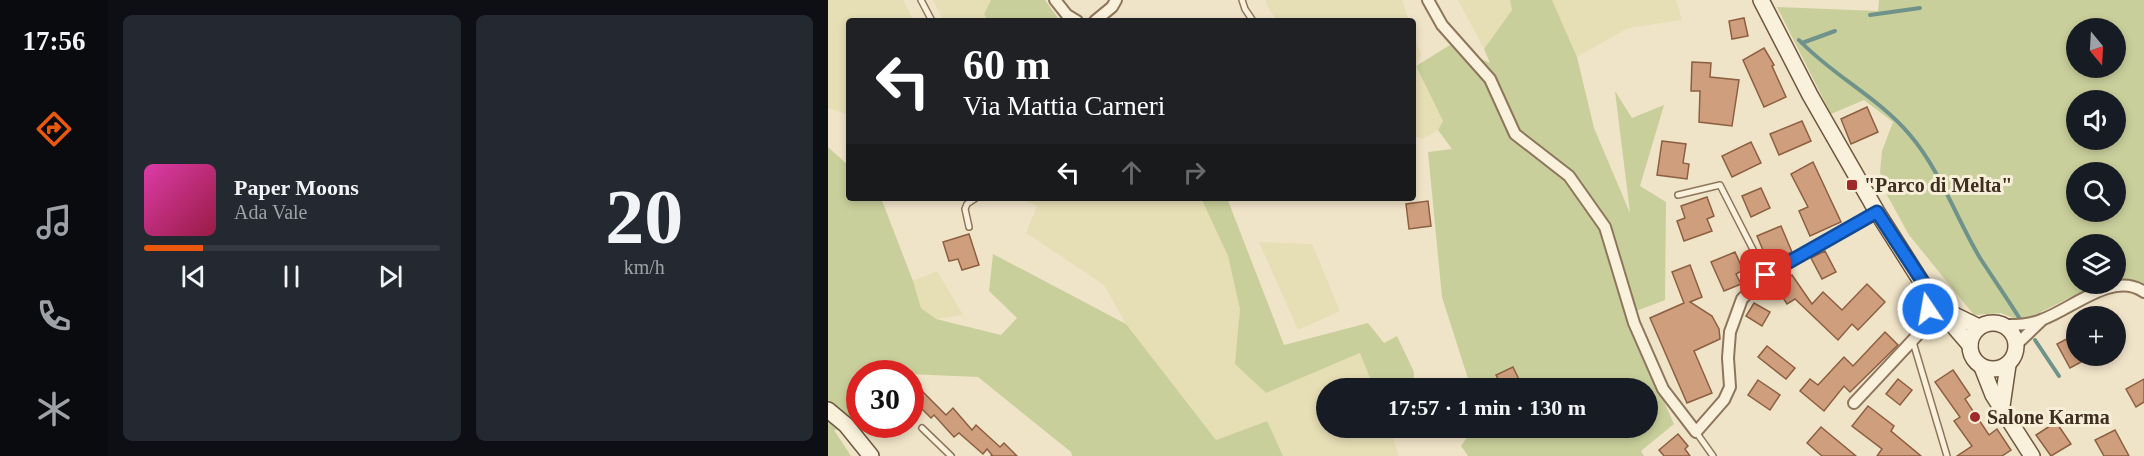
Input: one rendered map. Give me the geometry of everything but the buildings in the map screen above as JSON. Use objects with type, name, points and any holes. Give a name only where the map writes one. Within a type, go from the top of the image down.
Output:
[{"type":"street","points":[[1055,0],[1072,18]]},
{"type":"street","points":[[1099,18],[1112,7],[1116,0]]},
{"type":"street","points":[[1428,0],[1442,25],[1490,79],[1515,134],[1569,176],[1605,227],[1634,323],[1659,380],[1663,389],[1696,432],[1724,400],[1730,387],[1728,358],[1730,332],[1742,299],[1766,275],[1877,212]]},
{"type":"street","points":[[1761,0],[1810,95],[1877,212],[1938,308],[1970,345],[1973,357],[1982,367],[1993,395],[2032,456]]},
{"type":"street","points":[[1970,345],[1979,327],[1992,323],[2022,325],[2041,321],[2112,286],[2130,286],[2144,292]]},
{"type":"street","points":[[1854,403],[1925,327],[1930,293]]},
{"type":"street","points":[[1938,308],[1979,327]]},
{"type":"street","points":[[2017,344],[2041,321]]},
{"type":"street","points":[[2002,406],[2008,365],[2016,354],[2017,344],[2014,334],[2005,325]]},
{"type":"street","points":[[1982,367],[1995,369],[2008,365]]},
{"type":"street","points":[[828,410],[846,425],[871,456]]},
{"type":"lane","points":[[921,0],[930,18]]},
{"type":"lane","points":[[1242,0],[1250,18]]},
{"type":"lane","points":[[1678,195],[1720,185],[1766,275]]},
{"type":"lane","points":[[969,227],[965,209],[973,201]]},
{"type":"lane","points":[[1912,340],[1947,456]]},
{"type":"lane","points":[[924,430],[951,456]]},
{"type":"lane","points":[[1696,432],[1713,456]]},
{"type":"shaded area","points":[[828,0],[903,0],[912,18],[846,18],[846,114],[828,108]]},
{"type":"shaded area","points":[[933,0],[991,0],[984,14],[986,18],[942,18]]},
{"type":"shaded area","points":[[1265,0],[1402,0],[1408,18],[1276,18]]},
{"type":"shaded area","points":[[1458,0],[1510,0],[1512,10],[1484,49]]},
{"type":"shaded area","points":[[1552,0],[1676,0],[1682,20],[1628,28],[1577,57]]},
{"type":"shaded area","points":[[1416,41],[1421,55],[1416,66]]},
{"type":"shaded area","points":[[1416,66],[1443,121],[1438,130],[1423,139],[1416,137]]},
{"type":"shaded area","points":[[1026,201],[1202,201],[1228,256],[1240,309],[1236,364],[1266,393],[1361,353],[1370,378],[1316,378],[1316,438],[1393,438],[1399,456],[1283,456],[1266,421],[1216,440],[1126,324],[1104,285],[1026,233],[1037,206]]},
{"type":"shaded area","points":[[1259,242],[1312,244],[1340,311],[1298,330]]},
{"type":"shaded area","points":[[937,271],[963,315],[936,319],[921,308],[913,281]]},
{"type":"green space","points":[[991,0],[1045,0],[1058,18],[986,18],[984,14]]},
{"type":"green space","points":[[1510,0],[1552,0],[1577,57],[1594,128],[1630,213],[1615,91],[1632,118],[1664,105],[1640,186],[1666,202],[1665,300],[1626,315],[1654,378],[1468,378],[1442,297],[1428,152],[1452,149],[1438,130],[1443,121],[1416,66],[1450,45],[1490,63],[1484,49],[1512,10]]},
{"type":"green space","points":[[1879,0],[2144,0],[2144,284],[2126,280],[2126,234],[2066,234],[2066,294],[2077,294],[2020,321],[2001,313],[1974,315],[1909,235],[1887,195],[1880,172],[1882,151],[1893,122],[1864,100],[1831,114],[1777,7],[1878,11]]},
{"type":"green space","points":[[828,147],[846,163],[846,201],[882,201],[921,308],[936,319],[1001,335],[1017,318],[989,291],[993,254],[1126,324],[1216,440],[1267,421],[1283,456],[1072,456],[1071,452],[978,377],[924,375],[924,360],[846,360],[846,428],[834,430],[851,456],[828,456]]},
{"type":"green space","points":[[1202,201],[1228,201],[1284,345],[1368,323],[1384,343],[1397,336],[1414,372],[1414,378],[1370,378],[1360,353],[1266,393],[1235,364],[1240,309],[1228,256]]},
{"type":"green space","points":[[1658,388],[1674,424],[1658,437]]},
{"type":"green space","points":[[1467,438],[1657,438],[1641,451],[1644,456],[1468,456],[1461,446]]},
{"type":"waterway","points":[[1870,15],[1920,8]]},
{"type":"waterway","points":[[1802,43],[1835,31]]},
{"type":"waterway","points":[[1799,40],[1826,65],[1884,109],[1910,135],[1930,163],[1971,243],[2020,319]]},
{"type":"waterway","points":[[2035,340],[2059,376]]},
{"type":"place","name":"\"Parco di Melta\"","points":[[1852,185]]},
{"type":"place","name":"Salone Karma","points":[[1975,417]]},
{"type":"route","points":[[1766,275],[1877,212],[1930,293],[1928,309]]}]
